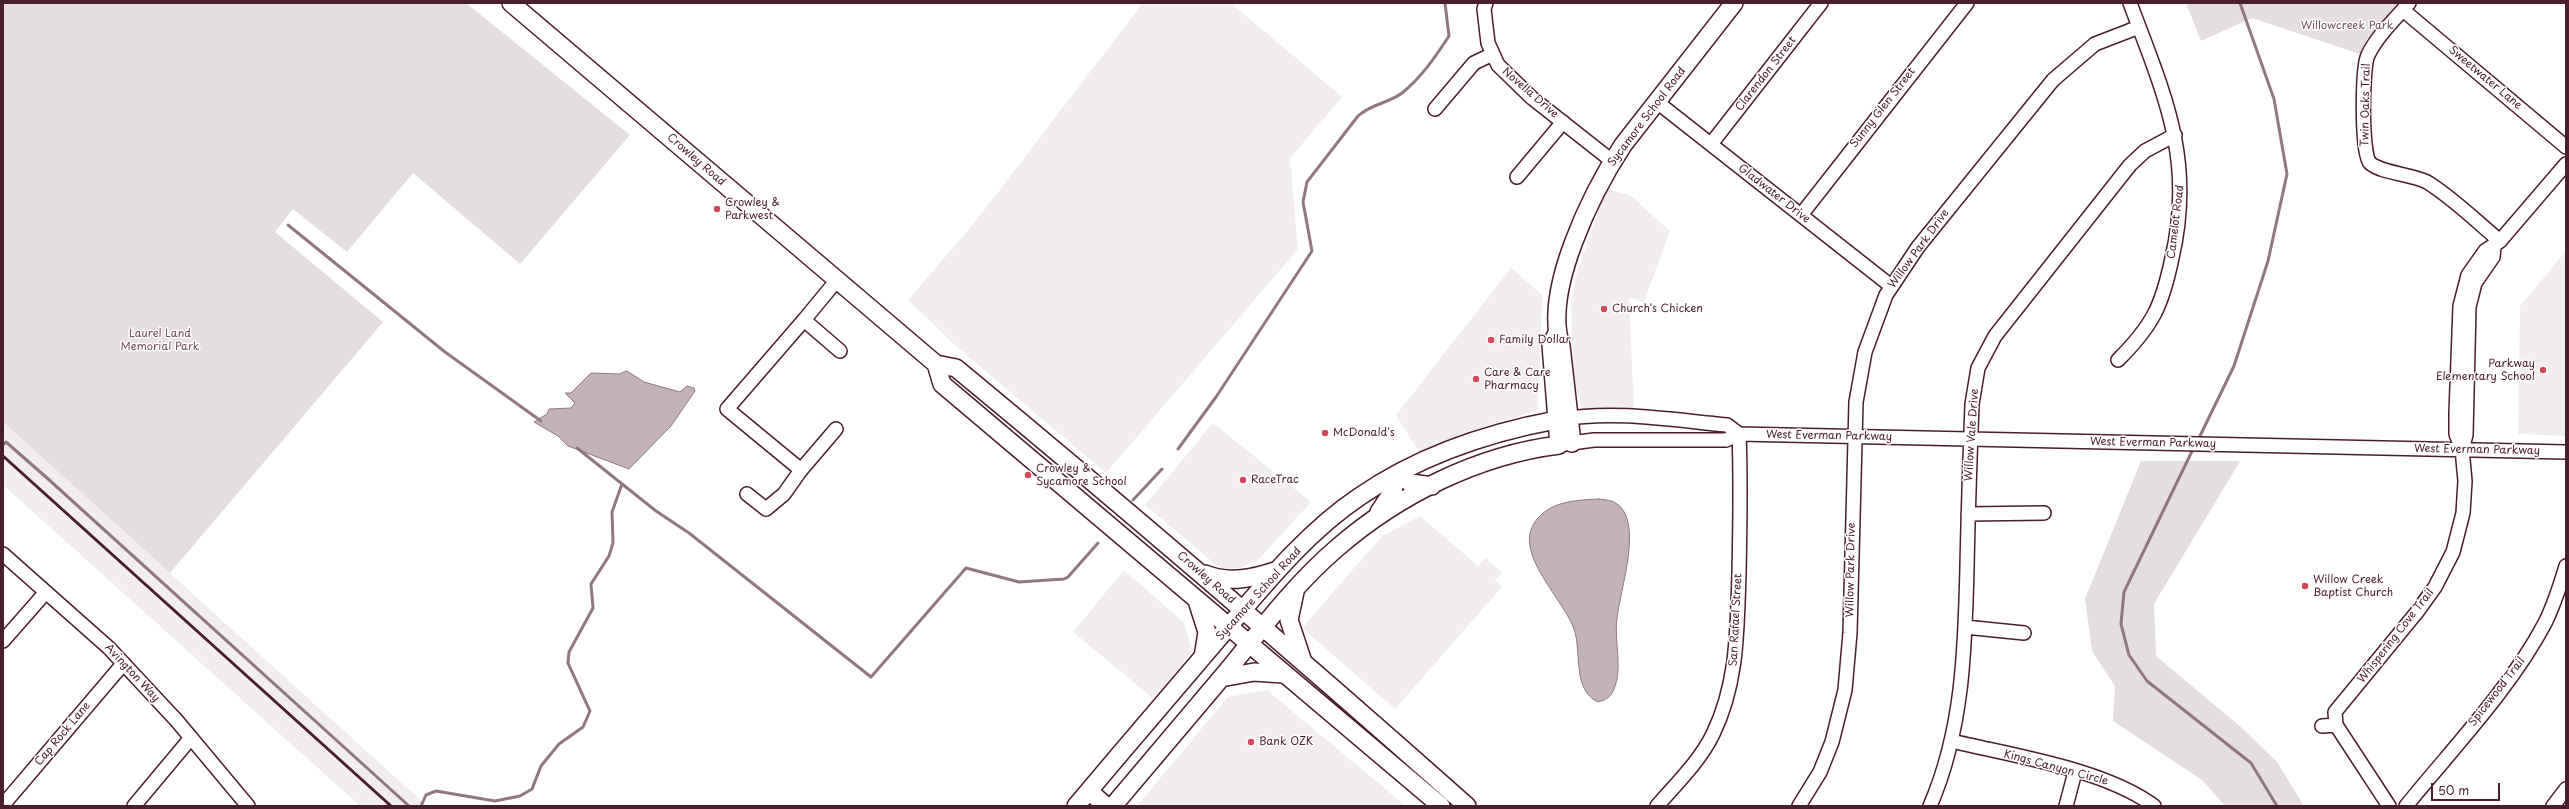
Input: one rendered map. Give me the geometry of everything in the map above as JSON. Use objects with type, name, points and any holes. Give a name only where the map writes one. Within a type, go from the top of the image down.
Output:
[{"type":"main road","name":"Crowley Road","points":[[511,3],[936,364],[956,368],[1200,572],[1467,806]]},
{"type":"main road","name":"Sycamore School Road","points":[[1565,444],[1563,419],[1551,345],[1557,333],[1560,291],[1565,268],[1586,213],[1612,161],[1734,3]]},
{"type":"main road","name":"Crowley Road","points":[[936,364],[942,384],[1197,602],[1441,806]]},
{"type":"main road","name":"Sycamore School Road","points":[[1076,806],[1228,627],[1279,570],[1334,515],[1360,496],[1397,474],[1446,450],[1472,441],[1563,419]]},
{"type":"main road","points":[[1113,806],[1296,589],[1336,549],[1370,521],[1402,501],[1432,486],[1493,460],[1538,447],[1565,444]]},
{"type":"main road","points":[[1370,521],[1392,491],[1397,474],[1411,483],[1432,486]]},
{"type":"main road","points":[[1200,572],[1214,578],[1233,580],[1257,577],[1279,570]]},
{"type":"main road","points":[[1296,589],[1289,620],[1302,660]]},
{"type":"main road","points":[[1197,602],[1207,632],[1202,657]]},
{"type":"main road","points":[[1221,678],[1254,672],[1283,674]]},
{"type":"main road","points":[[1421,789],[1430,789],[1453,806]]},
{"type":"main road","points":[[1089,791],[1106,806]]},
{"type":"street","name":"Novella Drive","points":[[1486,3],[1484,9],[1488,44],[1498,65],[1532,98],[1612,161]]},
{"type":"street","name":"Clarendon Street","points":[[1711,144],[1821,3]]},
{"type":"street","name":"Sunny Glen Street","points":[[1801,215],[1967,3]]},
{"type":"street","name":"Camelot Road","points":[[2118,360],[2142,335],[2153,320],[2168,278],[2181,202],[2181,178],[2175,135],[2168,106],[2130,3]]},
{"type":"street","name":"Sweetwater Lane","points":[[2406,7],[2566,147]]},
{"type":"street","name":"Twin Oaks Trail","points":[[2406,7],[2377,41],[2367,56],[2365,71],[2364,149],[2368,162],[2377,167],[2404,174],[2425,182],[2442,193],[2497,244]]},
{"type":"street","name":"Willow Park Drive","points":[[1799,806],[1817,777],[1832,742],[1845,690],[1850,633],[1856,402],[1862,363],[1891,286],[1927,235],[2053,80],[2095,44],[2139,27]]},
{"type":"street","points":[[1435,109],[1474,63],[1493,54]]},
{"type":"street","name":"Gladwater Drive","points":[[1657,102],[1891,286]]},
{"type":"street","points":[[1517,177],[1563,122]]},
{"type":"street","name":"Willow Vale Drive","points":[[1930,806],[1952,741],[1959,712],[1965,627],[1970,439],[1972,404],[1978,368],[1995,336],[2130,165],[2145,151],[2175,135]]},
{"type":"street","name":"Whispering Cove Trail","points":[[2336,725],[2335,712],[2417,612],[2446,569],[2453,552],[2463,513],[2465,481],[2462,449],[2466,435],[2461,404],[2464,323],[2471,293],[2493,257],[2497,244],[2566,164]]},
{"type":"street","points":[[801,470],[727,409],[837,280]]},
{"type":"street","points":[[804,320],[840,351]]},
{"type":"street","name":"West Everman Parkway","points":[[1563,419],[1629,416],[1727,425],[1739,434]]},
{"type":"street","points":[[747,494],[766,509],[784,494],[801,470],[836,429]]},
{"type":"street","name":"West Everman Parkway","points":[[1565,444],[1594,440],[1726,440],[1739,434],[2566,452]]},
{"type":"street","name":"San Rafael Street","points":[[1657,806],[1682,777],[1712,736],[1731,686],[1737,636],[1741,493],[1739,434]]},
{"type":"street","points":[[1968,514],[2044,513]]},
{"type":"street","name":"Avington Way","points":[[3,554],[109,648],[177,721],[190,739],[248,806]]},
{"type":"street","name":"Spicewood Trail","points":[[2406,806],[2503,686],[2530,648],[2556,600],[2566,566]]},
{"type":"street","points":[[3,641],[46,592]]},
{"type":"street","points":[[1965,627],[2024,633]]},
{"type":"street","name":"Cap Rock Lane","points":[[3,805],[123,664]]},
{"type":"street","points":[[2322,726],[2336,725],[2388,806]]},
{"type":"street","points":[[134,806],[190,739]]},
{"type":"street","name":"Kings Canyon Circle","points":[[1952,741],[2075,772],[2124,788],[2154,806]]},
{"type":"street","points":[[2066,806],[2075,772]]},
{"type":"street","points":[[2553,806],[2566,789]]},
{"type":"shaded area","points":[[1143,3],[1231,3],[1342,97],[1290,158],[1298,249],[1106,473],[958,348],[908,300],[972,226]]},
{"type":"shaded area","points":[[1606,189],[1630,195],[1670,231],[1644,302],[1629,297],[1634,410],[1582,409],[1573,378],[1571,304],[1576,276]]},
{"type":"shaded area","name":"Parkway Elementary School","points":[[2566,251],[2566,436],[2518,434],[2520,306]]},
{"type":"shaded area","points":[[1511,268],[1542,295],[1538,410],[1464,433],[1419,452],[1396,415]]},
{"type":"shaded area","points":[[627,371],[644,382],[680,392],[687,386],[694,388],[695,391],[671,426],[629,469],[568,446],[558,436],[534,422],[547,414],[549,409],[571,408],[575,403],[565,393],[571,393],[591,373],[619,374]]},
{"type":"shaded area","points":[[3,422],[427,806],[360,806],[3,485]]},
{"type":"shaded area","points":[[1213,423],[1311,502],[1258,560],[1240,568],[1221,569],[1145,505]]},
{"type":"shaded area","points":[[1599,499],[1613,501],[1623,511],[1628,523],[1630,539],[1616,627],[1618,663],[1617,681],[1610,696],[1598,702],[1584,689],[1579,670],[1574,629],[1568,616],[1533,558],[1530,544],[1531,531],[1538,518],[1544,512],[1566,502]]},
{"type":"shaded area","points":[[1420,516],[1478,566],[1486,558],[1502,573],[1495,580],[1502,587],[1395,709],[1302,628],[1382,536]]},
{"type":"shaded area","points":[[1124,570],[1184,623],[1192,651],[1155,700],[1073,632]]},
{"type":"shaded area","points":[[1267,690],[1406,806],[1137,806],[1228,697]]},
{"type":"green space","name":"Laurel Land Memorial Park","points":[[3,3],[466,3],[630,135],[520,264],[413,173],[347,252],[293,209],[275,232],[383,322],[170,573],[3,422]]},
{"type":"green space","name":"Willowcreek Park","points":[[2186,3],[2398,3],[2366,41],[2360,54],[2252,18],[2201,41]]},
{"type":"green space","points":[[2141,461],[2240,461],[2154,604],[2156,656],[2242,728],[2277,762],[2304,806],[2225,806],[2202,780],[2113,721],[2115,686],[2092,651],[2085,599]]},
{"type":"waterway","points":[[1178,449],[1216,397],[1312,251],[1303,202],[1307,182],[1358,116],[1363,112],[1402,93],[1416,81],[1428,66],[1449,36],[1445,3]]},
{"type":"waterway","points":[[2198,440],[2234,366],[2268,261],[2287,174],[2274,99],[2240,3]]},
{"type":"waterway","points":[[288,225],[445,352],[541,421]]},
{"type":"waterway","points":[[3,445],[6,442],[47,478],[409,806]]},
{"type":"waterway","points":[[2194,447],[2124,592],[2121,624],[2129,655],[2147,681],[2251,763],[2277,806]]},
{"type":"waterway","points":[[577,448],[656,511],[689,533],[871,677],[966,568],[1019,582],[1064,579],[1068,577],[1098,543]]},
{"type":"waterway","points":[[1133,500],[1162,469]]},
{"type":"waterway","points":[[421,806],[426,795],[436,791],[495,801],[520,796],[532,789],[541,766],[559,744],[583,727],[590,711],[568,663],[569,652],[593,608],[591,584],[609,556],[613,543],[612,512],[622,484]]},
{"type":"railway","points":[[3,456],[391,806]]},
{"type":"place","name":"Crowley & Parkwest","points":[[717,209]]},
{"type":"place","name":"Church's Chicken","points":[[1604,309]]},
{"type":"place","name":"Family Dollar","points":[[1491,340]]},
{"type":"place","name":"Parkway Elementary School","points":[[2543,370]]},
{"type":"place","name":"Care & Care Pharmacy","points":[[1476,379]]},
{"type":"place","name":"McDonald's","points":[[1325,433]]},
{"type":"place","name":"Crowley & Sycamore School","points":[[1028,475]]},
{"type":"place","name":"RaceTrac","points":[[1243,480]]},
{"type":"place","name":"Willow Creek Baptist Church","points":[[2305,586]]},
{"type":"place","name":"Bank OZK","points":[[1251,742]]}]
